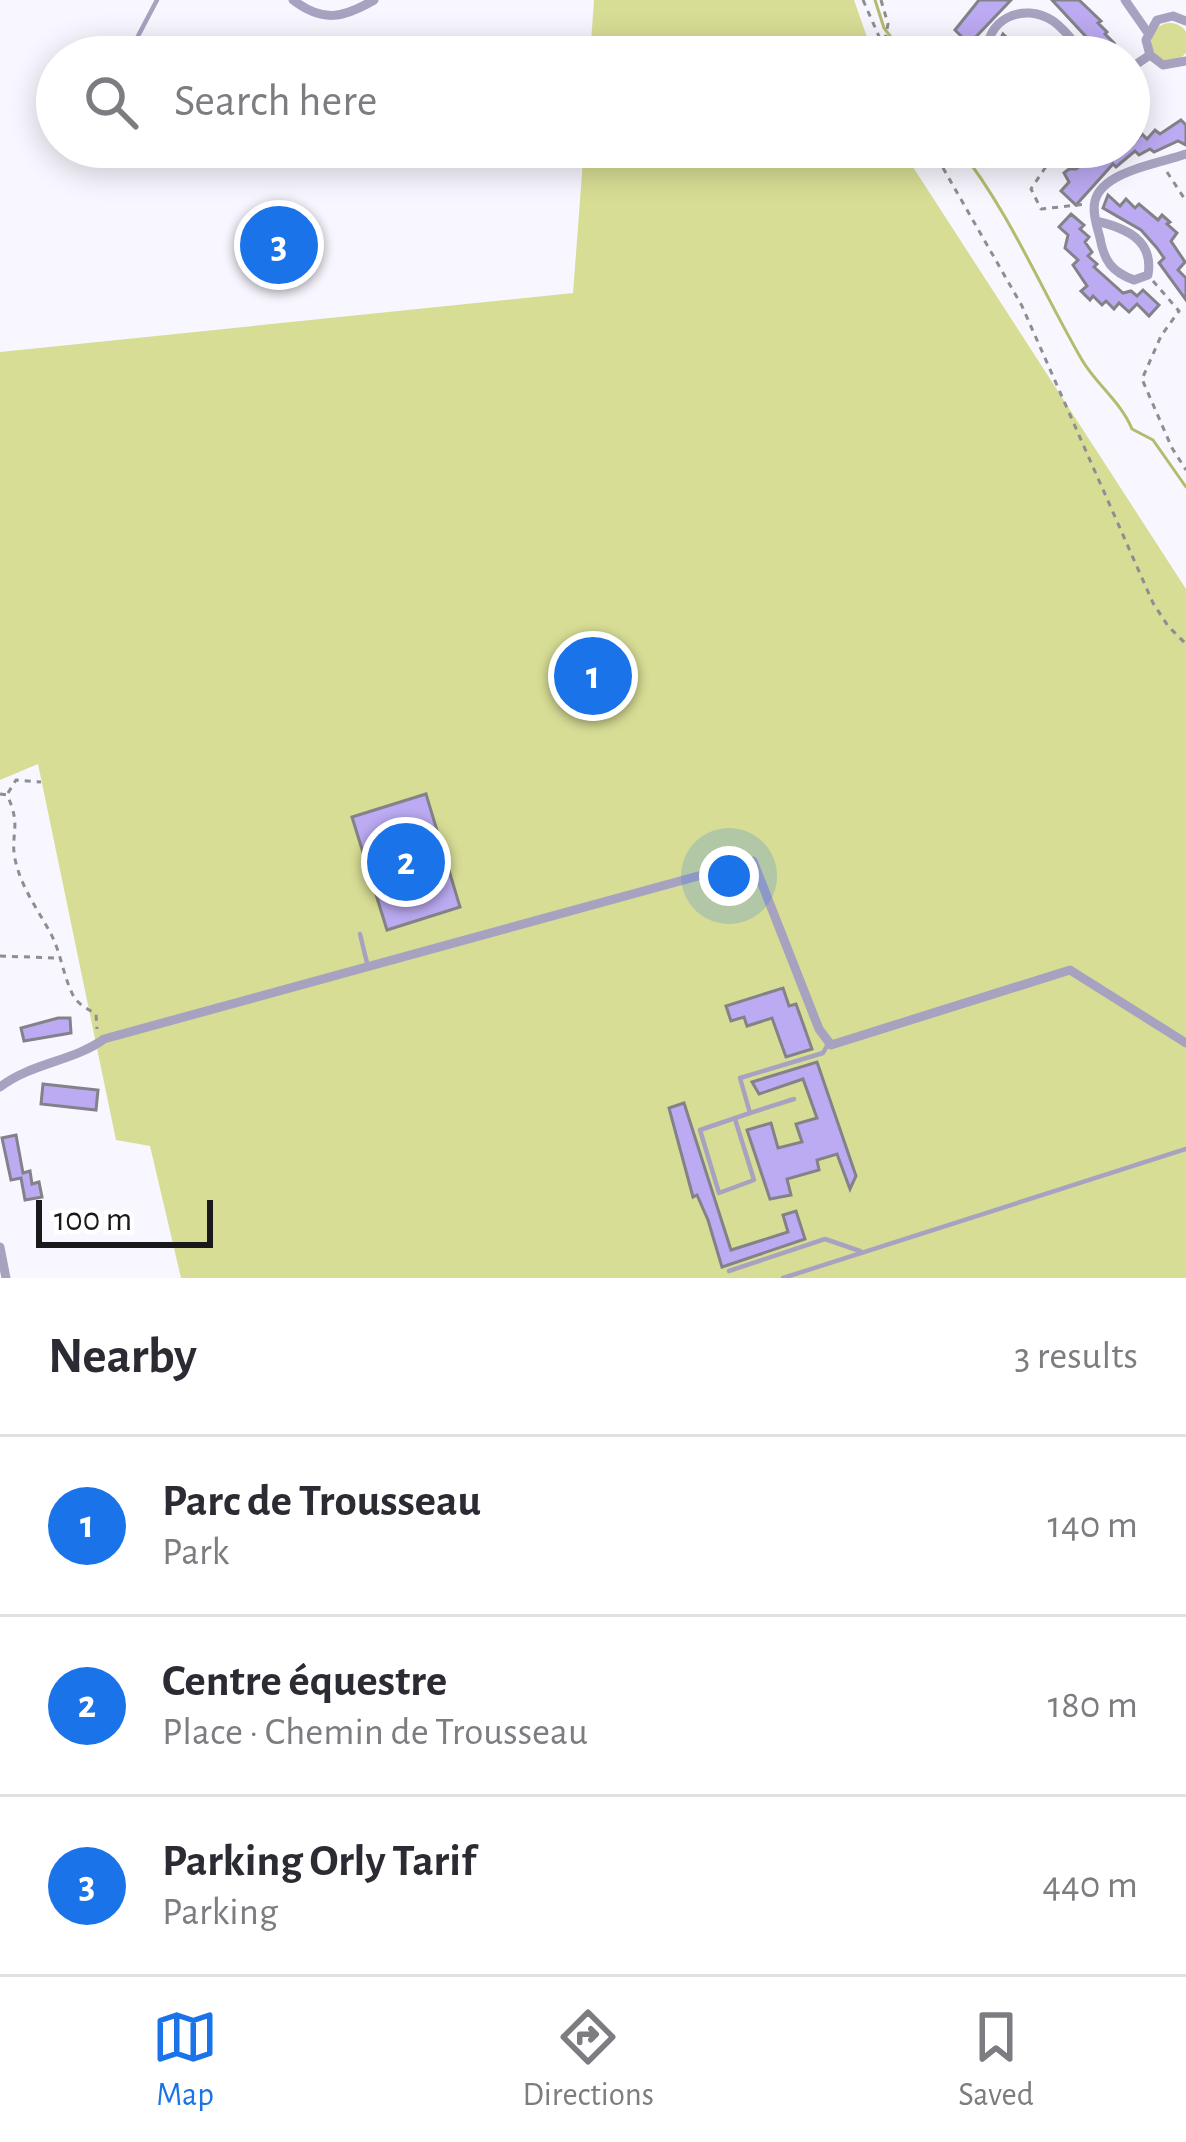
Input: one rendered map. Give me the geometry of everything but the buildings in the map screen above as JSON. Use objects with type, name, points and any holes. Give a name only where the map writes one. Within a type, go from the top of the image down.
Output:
[{"type":"street","points":[[292,0],[334,18],[367,2]]},
{"type":"street","points":[[1125,0],[1148,36]]},
{"type":"street","points":[[1160,5],[1165,17]]},
{"type":"street","points":[[989,36],[1008,15],[1023,12],[1056,22],[1068,36]]},
{"type":"street","points":[[1148,33],[1165,17]]},
{"type":"street","points":[[1165,17],[1186,21]]},
{"type":"street","points":[[1150,59],[1183,67]]},
{"type":"street","points":[[1150,167],[1186,154]]},
{"type":"street","points":[[1096,221],[1126,228],[1142,242],[1150,262],[1148,275],[1134,280],[1117,273],[1103,256],[1096,221],[1094,204],[1112,179],[1146,168]]},
{"type":"street","points":[[0,1087],[104,1039],[753,861],[819,1029],[831,1045],[1070,970],[1186,1043]]},
{"type":"street","points":[[0,1247],[6,1278]]},
{"type":"lane","points":[[138,36],[157,0]]},
{"type":"lane","points":[[361,934],[368,965]]},
{"type":"lane","points":[[749,1113],[740,1078],[823,1053],[829,1042]]},
{"type":"lane","points":[[735,1119],[754,1180],[719,1192],[700,1130],[794,1099]]},
{"type":"lane","points":[[783,1278],[1186,1149]]},
{"type":"lane","points":[[728,1271],[825,1239],[863,1252]]},
{"type":"path","points":[[863,0],[879,36]]},
{"type":"path","points":[[881,0],[888,24],[885,36]]},
{"type":"path","points":[[1161,163],[1186,201]]},
{"type":"path","points":[[942,168],[1022,306],[1147,592],[1168,626],[1186,644]]},
{"type":"path","points":[[1045,168],[1031,189],[1041,208],[1094,204]]},
{"type":"path","points":[[1148,275],[1183,310],[1161,336],[1142,379],[1186,470]]},
{"type":"path","points":[[41,782],[16,780],[7,795],[17,830],[14,854],[35,909],[55,941],[57,958],[67,970],[76,1000],[96,1014],[92,1048]]},
{"type":"path","points":[[0,794],[7,795]]},
{"type":"path","points":[[0,956],[57,958]]},
{"type":"green space","points":[[594,0],[854,0],[867,36],[591,36]]},
{"type":"green space","points":[[1170,23],[1183,29],[1187,49],[1183,55],[1170,61],[1157,55],[1151,42],[1157,29]]},
{"type":"green space","points":[[582,168],[914,168],[1186,589],[1186,1278],[181,1278],[150,1146],[116,1140],[38,764],[0,780],[0,352],[573,293]]},
{"type":"waterway","points":[[875,0],[890,36]]},
{"type":"waterway","points":[[973,168],[1088,369],[1132,429],[1153,440],[1186,487]]},
{"type":"place","name":"Parking Orly Tarif","points":[[279,245]]},
{"type":"place","name":"Parc de Trousseau","points":[[593,676]]},
{"type":"place","name":"Centre équestre","points":[[406,862]]}]
